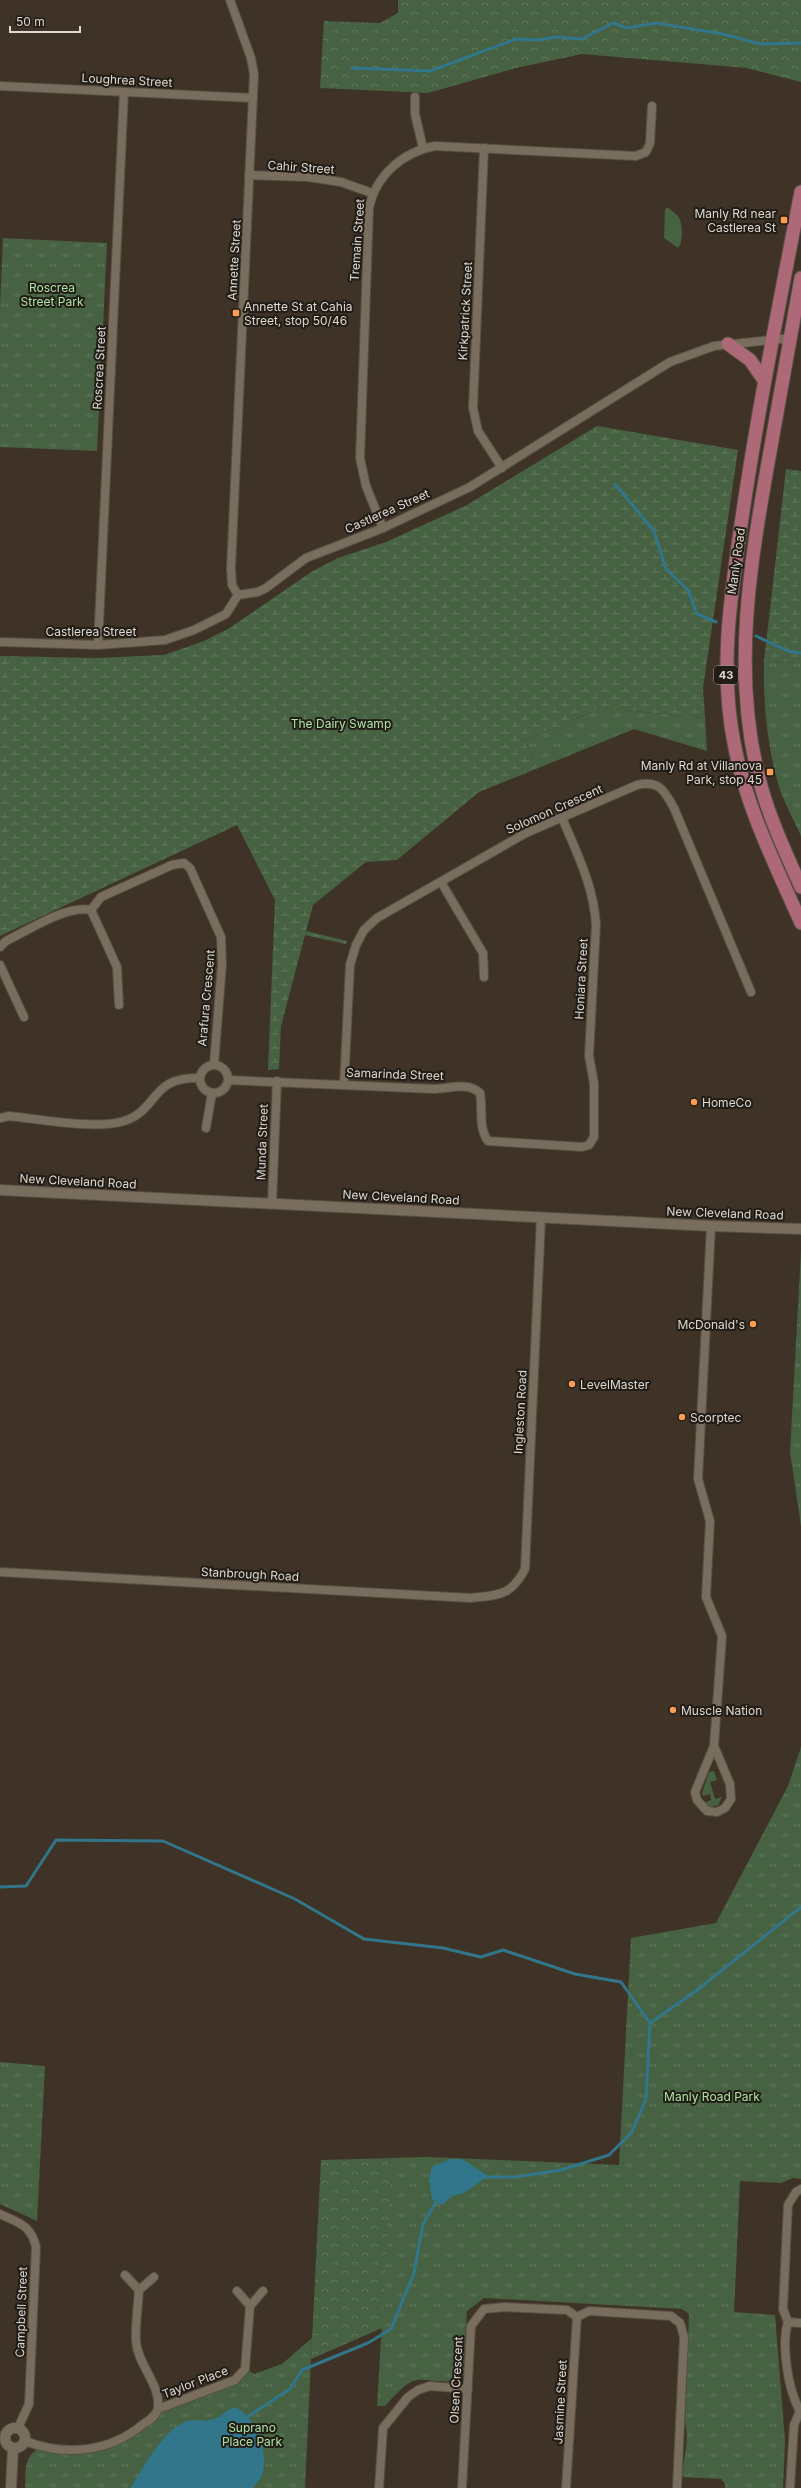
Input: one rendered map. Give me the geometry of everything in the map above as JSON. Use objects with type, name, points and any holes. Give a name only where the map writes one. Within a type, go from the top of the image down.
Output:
[{"type":"main road","name":"Manly Road","points":[[801,192],[764,380],[728,616],[727,691],[734,744],[748,797],[759,829],[801,923]]},
{"type":"main road","name":"Manly Road","points":[[801,278],[750,570],[745,649],[748,716],[757,770],[771,818],[801,887]]},
{"type":"main road","points":[[728,344],[750,360],[764,380]]},
{"type":"street","name":"Annette Street","points":[[230,0],[251,58],[253,98],[231,568],[232,585],[238,595]]},
{"type":"street","name":"Loughrea Street","points":[[0,86],[253,98]]},
{"type":"street","name":"Roscrea Street","points":[[98,645],[124,92]]},
{"type":"street","points":[[415,97],[415,114],[422,148]]},
{"type":"street","name":"Tremain Street","points":[[383,528],[366,486],[360,458],[369,216],[372,193],[384,174],[402,159],[422,148],[435,146],[636,156],[646,152],[650,143],[652,106]]},
{"type":"street","name":"Kirkpatrick Street","points":[[484,148],[473,408],[478,431],[502,468]]},
{"type":"street","name":"Cahir Street","points":[[249,175],[308,177],[341,182],[372,193]]},
{"type":"street","name":"Castlerea Street","points":[[0,642],[98,645],[164,640],[194,630],[226,614],[238,595],[258,592],[266,588],[306,558],[383,528],[470,487],[670,362],[703,349],[728,344],[772,338],[791,338]]},
{"type":"street","name":"Solomon Crescent","points":[[344,1085],[350,965],[356,945],[364,930],[377,918],[526,833],[637,785],[648,783],[658,786],[664,792],[674,808],[751,992]]},
{"type":"street","name":"Honiara Street","points":[[562,818],[592,889],[595,907],[596,925],[589,1056],[594,1083],[594,1137],[589,1145]]},
{"type":"street","name":"Arafura Crescent","points":[[91,910],[100,897],[172,865],[184,863],[190,868],[221,937],[222,964],[214,1065]]},
{"type":"street","points":[[441,882],[483,953],[484,977]]},
{"type":"street","points":[[0,947],[6,941],[67,912],[81,908],[91,910],[117,967],[119,1006]]},
{"type":"street","points":[[0,965],[24,1017]]},
{"type":"street","points":[[214,1065],[222,1068],[228,1080],[221,1091],[212,1093],[205,1090],[200,1078],[203,1070],[214,1065]]},
{"type":"street","points":[[0,1118],[9,1116],[107,1125],[133,1116],[170,1082],[179,1078],[200,1078]]},
{"type":"street","name":"Samarinda Street","points":[[228,1080],[276,1081],[435,1090],[466,1086],[473,1087],[480,1093],[481,1126],[483,1134],[488,1141],[582,1147],[589,1145]]},
{"type":"street","name":"Munda Street","points":[[272,1204],[276,1081]]},
{"type":"street","points":[[206,1128],[212,1093]]},
{"type":"street","name":"New Cleveland Road","points":[[0,1190],[541,1218],[801,1229]]},
{"type":"street","name":"Ingleston Road","points":[[498,1595],[517,1585],[525,1569],[541,1218]]},
{"type":"street","points":[[711,1226],[698,1478],[710,1521],[706,1597],[722,1636],[714,1746],[695,1792],[696,1800],[707,1811],[717,1812],[726,1808],[731,1799],[730,1784],[714,1746]]},
{"type":"street","name":"Stanbrough Road","points":[[0,1572],[471,1598],[498,1595]]},
{"type":"street","points":[[790,2488],[794,2425],[801,2411],[793,2398],[784,2335],[788,2322],[783,2309],[788,2205],[796,2192],[801,2189]]},
{"type":"street","name":"Campbell Street","points":[[0,2214],[27,2227],[33,2235],[36,2247],[29,2404],[18,2428]]},
{"type":"street","points":[[125,2275],[139,2290]]},
{"type":"street","points":[[25,2441],[39,2446],[62,2450],[89,2450],[117,2441],[139,2428],[154,2416],[158,2409],[158,2396],[141,2362],[136,2342],[139,2290],[154,2277]]},
{"type":"street","points":[[237,2291],[250,2306],[263,2291]]},
{"type":"street","name":"Taylor Place","points":[[158,2409],[235,2380],[242,2374],[247,2360],[250,2306]]},
{"type":"street","name":"Olsen Crescent","points":[[462,2488],[471,2326],[484,2309],[505,2307],[567,2310],[577,2317]]},
{"type":"street","points":[[577,2317],[589,2312],[671,2316],[680,2323],[684,2337],[677,2488]]},
{"type":"street","name":"Jasmine Street","points":[[566,2488],[577,2317]]},
{"type":"street","points":[[788,2322],[801,2323]]},
{"type":"street","points":[[379,2488],[383,2428],[408,2397],[418,2390],[430,2386],[468,2389]]},
{"type":"street","points":[[10,2428],[18,2428],[24,2432],[25,2441],[20,2447],[13,2448],[6,2444],[3,2433],[10,2428]]},
{"type":"street","points":[[12,2488],[13,2448]]},
{"type":"green space","points":[[398,0],[801,0],[801,82],[747,68],[582,54],[516,68],[428,93],[320,88],[324,21],[380,23],[398,13]]},
{"type":"green space","points":[[667,207],[677,215],[680,221],[682,238],[678,248],[664,238],[665,210]]},
{"type":"green space","name":"Roscrea Street Park","points":[[3,238],[107,243],[97,451],[0,447],[0,307]]},
{"type":"green space","name":"The Dairy Swamp","points":[[597,426],[738,450],[703,688],[705,718],[602,708],[525,740],[536,769],[479,792],[397,860],[366,862],[313,905],[306,931],[347,941],[346,944],[305,935],[281,1026],[279,1069],[268,1070],[275,900],[237,825],[0,936],[0,656],[97,658],[164,655],[204,641],[228,629],[313,571],[338,558],[386,542],[467,505]]},
{"type":"green space","points":[[786,469],[801,471],[801,663],[764,662]]},
{"type":"green space","points":[[764,662],[801,663],[801,836],[777,780],[766,721]]},
{"type":"green space","points":[[602,708],[705,718],[707,751],[634,729],[536,769],[525,740]]},
{"type":"green space","points":[[801,1252],[801,1526],[790,1452]]},
{"type":"green space","name":"Manly Road Park","points":[[801,1747],[801,2179],[793,2178],[781,2183],[740,2181],[734,2312],[775,2315],[785,2441],[783,2488],[725,2488],[725,2484],[721,2479],[682,2477],[687,2443],[685,2423],[689,2314],[682,2309],[484,2298],[467,2311],[463,2371],[459,2376],[455,2380],[443,2382],[423,2380],[413,2381],[385,2406],[377,2406],[392,2158],[430,2157],[619,2165],[631,1938],[716,1923],[788,1786]]},
{"type":"green space","points":[[714,1771],[717,1780],[710,1782],[715,1799],[722,1797],[718,1805],[710,1807],[704,1803],[711,1800],[710,1794],[703,1796],[702,1793],[709,1772]]},
{"type":"green space","points":[[0,2062],[45,2066],[37,2221],[0,2204]]},
{"type":"green space","points":[[430,2157],[389,2325],[311,2359],[321,2160]]},
{"type":"green space","name":"Suprano Place Park","points":[[312,2338],[305,2488],[25,2488],[26,2466],[30,2457],[38,2449],[62,2454],[90,2453],[118,2444],[160,2413],[236,2382],[246,2369],[254,2374],[282,2364]]},
{"type":"water","points":[[450,2159],[462,2159],[487,2175],[487,2177],[464,2193],[452,2196],[442,2205],[432,2199],[429,2180],[432,2167]]},
{"type":"water","points":[[235,2407],[249,2418],[259,2435],[262,2444],[264,2454],[263,2472],[253,2488],[131,2488],[155,2450],[179,2425],[190,2420],[211,2420]]},
{"type":"waterway","points":[[352,68],[430,71],[516,39],[537,40],[557,37],[582,39],[613,23],[627,28],[656,23],[723,34],[760,44],[801,43]]},
{"type":"waterway","points":[[615,484],[654,531],[666,569],[688,590],[697,614],[716,622]]},
{"type":"waterway","points":[[756,636],[788,651],[801,653]]},
{"type":"waterway","points":[[0,1887],[26,1886],[56,1840],[163,1841],[295,1899],[364,1939],[443,1948],[481,1957],[503,1950],[575,1974],[621,1982],[650,2023]]},
{"type":"waterway","points":[[484,2177],[516,2177],[561,2170],[609,2155],[632,2132],[646,2099],[650,2023],[696,1991],[801,1907]]},
{"type":"waterway","points":[[244,2419],[290,2389],[302,2370],[368,2343],[391,2329],[414,2273],[423,2224],[437,2200]]},
{"type":"place","name":"Manly Rd near Castlerea St","points":[[784,220]]},
{"type":"place","name":"Annette St at Cahia Street, stop 50/46","points":[[236,313]]},
{"type":"place","name":"Manly Rd at Villanova Park, stop 45","points":[[770,772]]},
{"type":"place","name":"HomeCo","points":[[694,1102]]},
{"type":"place","name":"McDonald's","points":[[753,1324]]},
{"type":"place","name":"LevelMaster","points":[[572,1384]]},
{"type":"place","name":"Scorptec","points":[[682,1417]]},
{"type":"place","name":"Muscle Nation","points":[[673,1710]]}]
